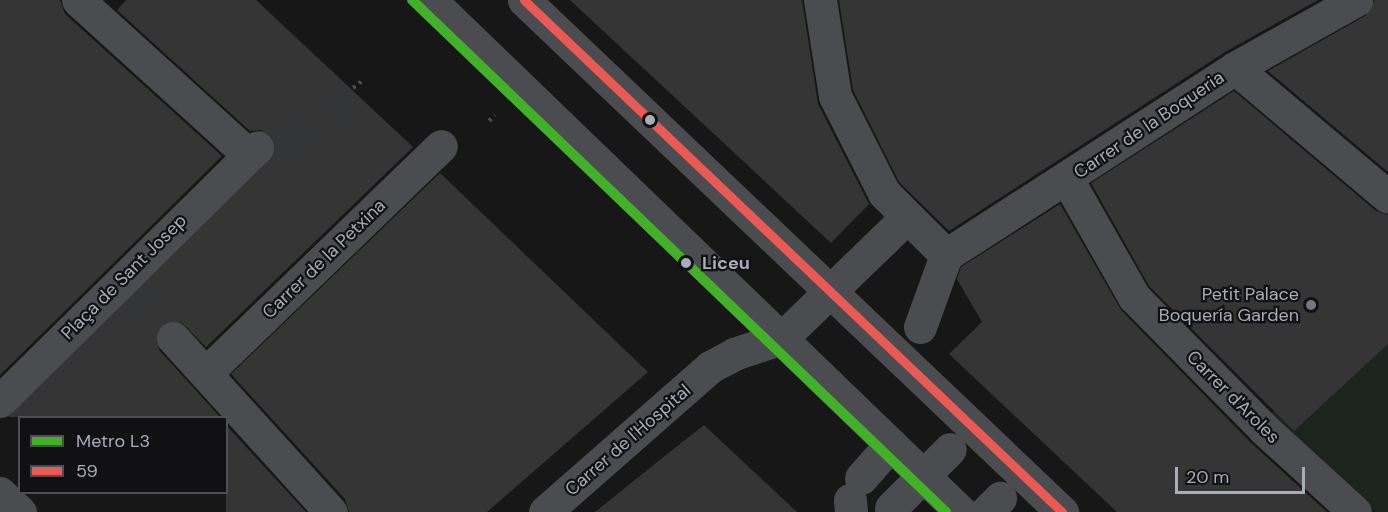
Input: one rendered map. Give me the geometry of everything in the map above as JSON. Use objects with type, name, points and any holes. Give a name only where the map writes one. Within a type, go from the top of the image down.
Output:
[{"type":"street","name":"Plaça de Sant Josep","points":[[0,401],[123,283],[253,151],[78,0]]},
{"type":"street","points":[[430,0],[961,512]]},
{"type":"street","points":[[524,0],[838,282],[1062,512]]},
{"type":"street","points":[[820,0],[834,96],[885,193],[906,218],[946,255],[920,327]]},
{"type":"street","name":"Carrer de la Boqueria","points":[[946,255],[1067,179],[1235,68],[1356,0]]},
{"type":"street","points":[[1235,68],[1388,197]]},
{"type":"street","name":"Carrer de la Petxina","points":[[207,372],[441,146]]},
{"type":"street","name":"Carrer d'Aroles","points":[[1067,179],[1134,297],[1264,429],[1355,512]]},
{"type":"street","points":[[782,339],[906,218]]},
{"type":"street","points":[[173,338],[207,372],[330,512]]},
{"type":"street","name":"Carrer de l'Hospital","points":[[545,512],[722,361],[782,339]]},
{"type":"street","points":[[854,497],[891,444]]},
{"type":"street","points":[[891,508],[950,449]]},
{"type":"street","points":[[0,493],[20,512]]},
{"type":"path","points":[[353,88],[362,81]]},
{"type":"shaded area","points":[[1388,307],[1388,512],[1375,512],[1265,420],[1326,358]]},
{"type":"building","points":[[0,0],[60,0],[65,14],[222,156],[0,375]]},
{"type":"building","points":[[126,0],[256,0],[413,147],[206,347],[179,320],[160,325],[155,333],[159,350],[219,416],[8,417],[275,154],[270,134],[261,130],[250,131],[117,10]]},
{"type":"building","points":[[570,0],[802,0],[818,104],[869,204],[831,243]]},
{"type":"building","points":[[839,0],[1318,0],[1225,52],[949,231],[899,182],[853,90]]},
{"type":"building","points":[[1375,0],[1388,0],[1388,172],[1268,71],[1365,16]]},
{"type":"building","points":[[1234,91],[1376,211],[1388,215],[1388,344],[1294,431],[1149,286],[1091,183]]},
{"type":"building","points":[[440,173],[648,372],[487,512],[349,512],[345,499],[231,374]]},
{"type":"building","points":[[1060,204],[1121,310],[1251,443],[1327,512],[1117,512],[949,354],[982,322],[957,279],[961,267]]},
{"type":"building","points":[[704,425],[797,512],[595,512],[681,443]]},
{"type":"building","points":[[228,427],[306,512],[226,512],[226,494],[228,494]]},
{"type":"tunnel","points":[[257,148],[288,144],[353,88]]},
{"type":"tunnel","points":[[126,286],[173,338]]},
{"type":"metro line","name":"L3","points":[[412,0],[946,512]]},
{"type":"transit line","name":"59","points":[[524,0],[1062,512]]},
{"type":"place","name":"Liceu","points":[[686,263]]},
{"type":"place","name":"Petit Palace Boquería Garden","points":[[1311,305]]}]
